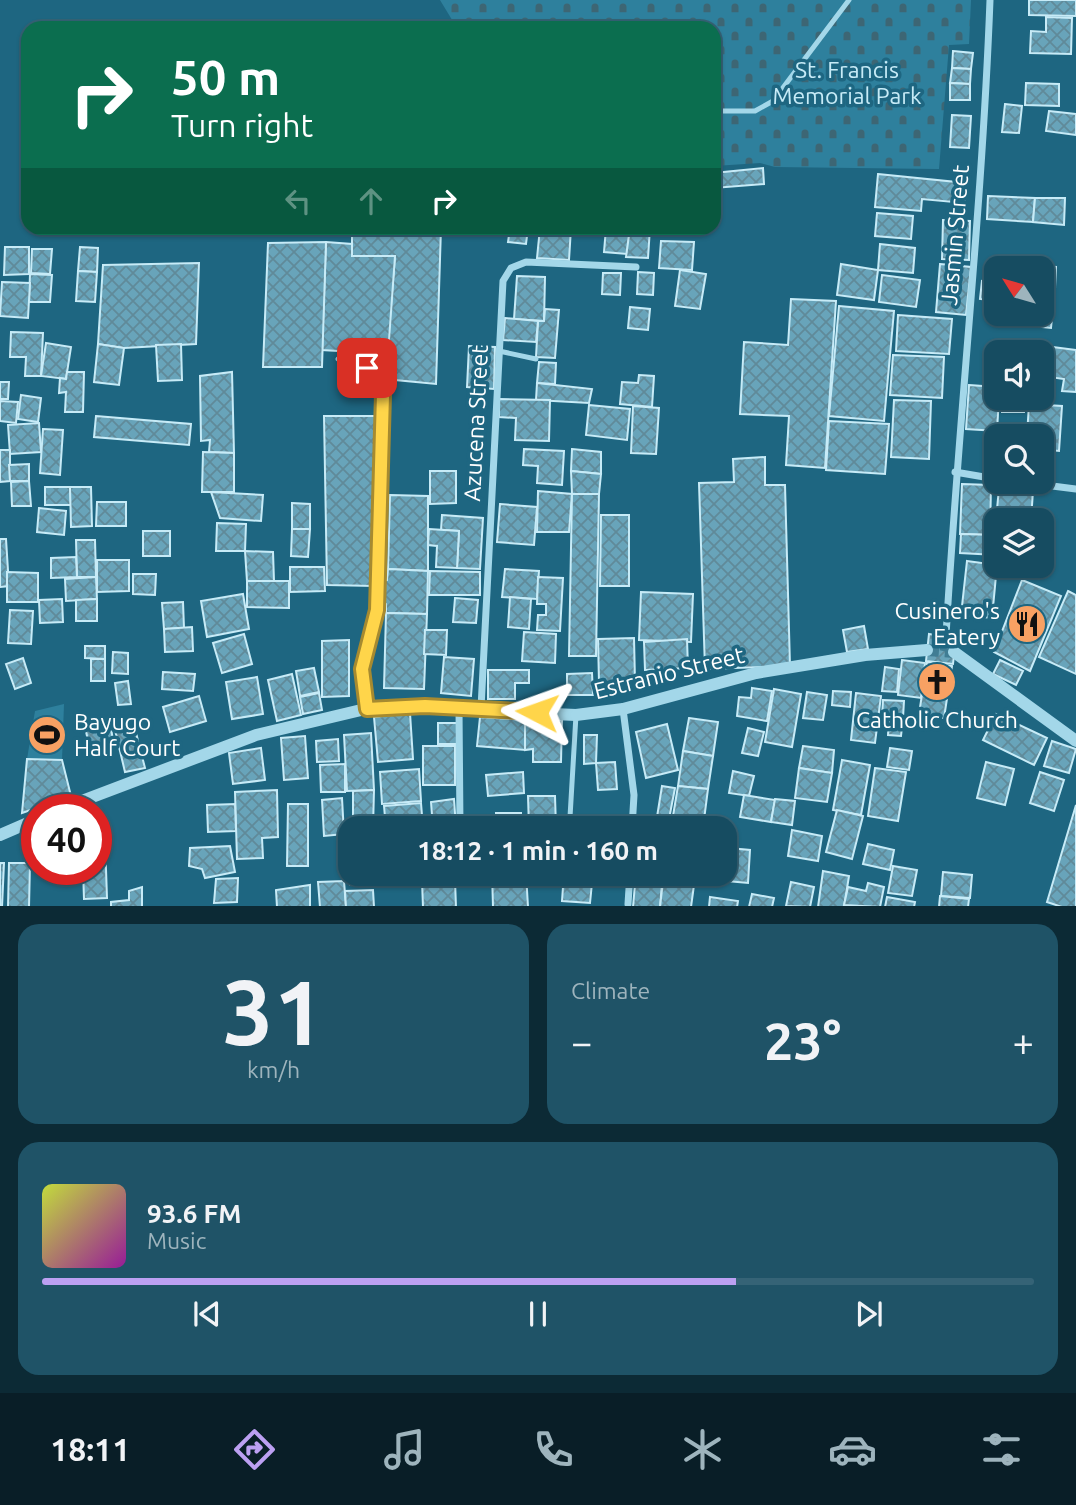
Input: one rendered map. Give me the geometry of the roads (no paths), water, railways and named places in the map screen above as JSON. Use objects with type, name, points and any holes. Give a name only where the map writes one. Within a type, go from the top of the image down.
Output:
[{"type":"street","name":"Jasmin Street","points":[[946,636],[955,472],[987,87],[990,0]]},
{"type":"street","name":"Azucena Street","points":[[481,708],[503,281],[511,268],[526,262],[636,267]]},
{"type":"street","points":[[955,472],[984,476]]},
{"type":"street","points":[[1054,486],[1076,489]]},
{"type":"street","name":"Estranio Street","points":[[100,794],[256,735],[378,706],[459,707],[576,715],[623,709],[756,673],[865,655],[928,650]]},
{"type":"street","points":[[954,652],[1076,741]]},
{"type":"street","points":[[459,707],[460,816]]},
{"type":"street","points":[[623,709],[634,795],[633,816]]},
{"type":"street","points":[[0,835],[21,826]]},
{"type":"street","points":[[628,904],[629,886]]},
{"type":"lane","points":[[721,111],[755,110],[773,102],[849,0]]},
{"type":"lane","points":[[499,351],[536,359]]},
{"type":"lane","points":[[338,359],[367,368],[378,381],[383,394],[377,610],[362,669],[367,709]]},
{"type":"lane","points":[[570,816],[576,715]]},
{"type":"tunnel","points":[[943,651],[946,636]]},
{"type":"tunnel","points":[[927,650],[954,652]]},
{"type":"place","name":"Cusinero's Eatery","points":[[1027,624]]},
{"type":"place","name":"Catholic Church","points":[[937,682]]},
{"type":"place","name":"Bayugo Half Court","points":[[47,735]]},
{"type":"park label","name":"St. Francis Memorial Park","points":[[847,83]]}]
